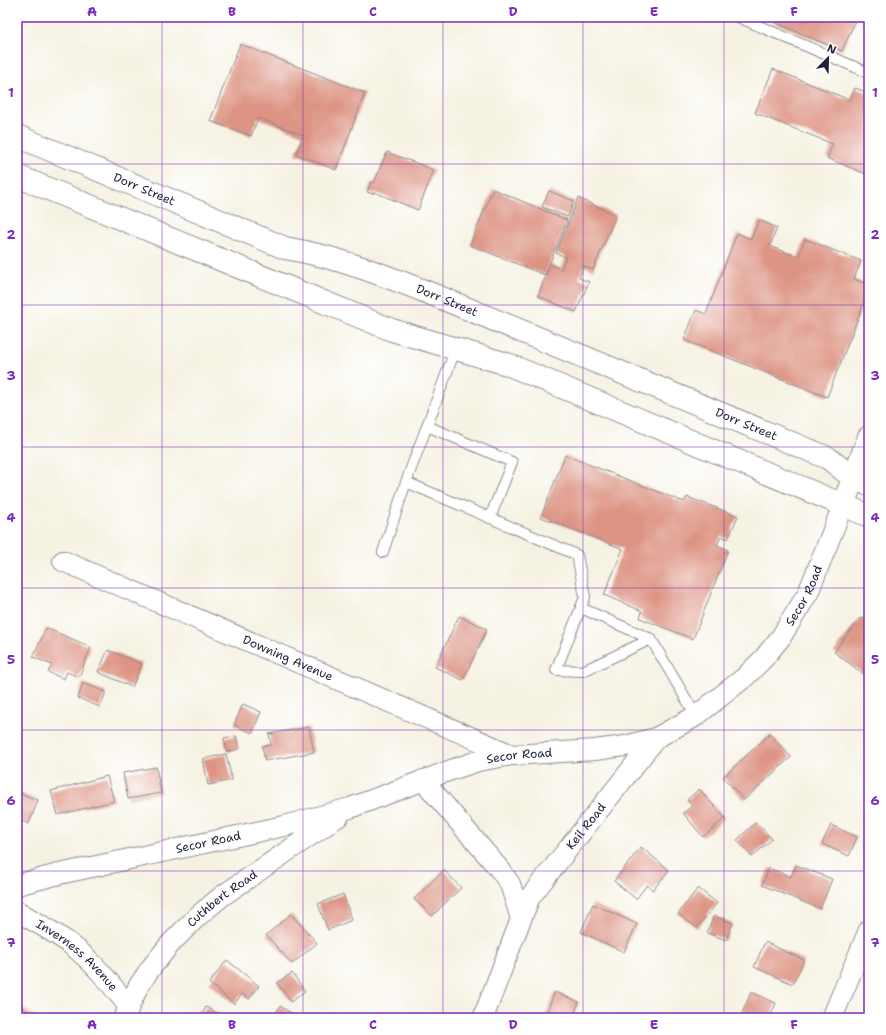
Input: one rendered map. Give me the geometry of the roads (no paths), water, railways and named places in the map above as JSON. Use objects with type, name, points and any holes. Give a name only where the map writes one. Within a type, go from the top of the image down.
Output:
[{"type":"main road","name":"Dorr Street","points":[[17,136],[285,248],[314,253],[383,275],[446,300],[828,458],[861,482]]},
{"type":"main road","points":[[17,176],[392,330],[507,364],[869,516]]},
{"type":"main road","name":"Secor Road","points":[[843,504],[861,482],[869,436]]},
{"type":"street","name":"Secor Road","points":[[17,886],[59,874],[284,826],[350,808],[478,761],[512,755],[595,750],[625,746],[656,738],[696,716],[745,677],[764,658],[780,637],[808,593],[843,504]]},
{"type":"street","name":"Downing Avenue","points":[[63,561],[512,755]]},
{"type":"street","name":"Keil Road","points":[[483,1018],[530,897],[656,738]]},
{"type":"street","points":[[423,780],[501,871],[510,884],[521,919]]},
{"type":"street","name":"Cuthbert Road","points":[[126,1012],[138,987],[150,969],[171,943],[198,916],[222,896],[350,808]]},
{"type":"street","name":"Inverness Avenue","points":[[17,911],[71,944],[101,972],[126,1012]]},
{"type":"street","points":[[832,1018],[869,930]]},
{"type":"lane","points":[[738,17],[869,73]]},
{"type":"lane","points":[[383,552],[406,482],[456,348]]},
{"type":"lane","points":[[427,426],[512,462],[490,518]]},
{"type":"lane","points":[[406,482],[578,555],[585,598],[556,670],[583,671],[650,639]]},
{"type":"lane","points":[[581,608],[650,639],[696,716]]}]
